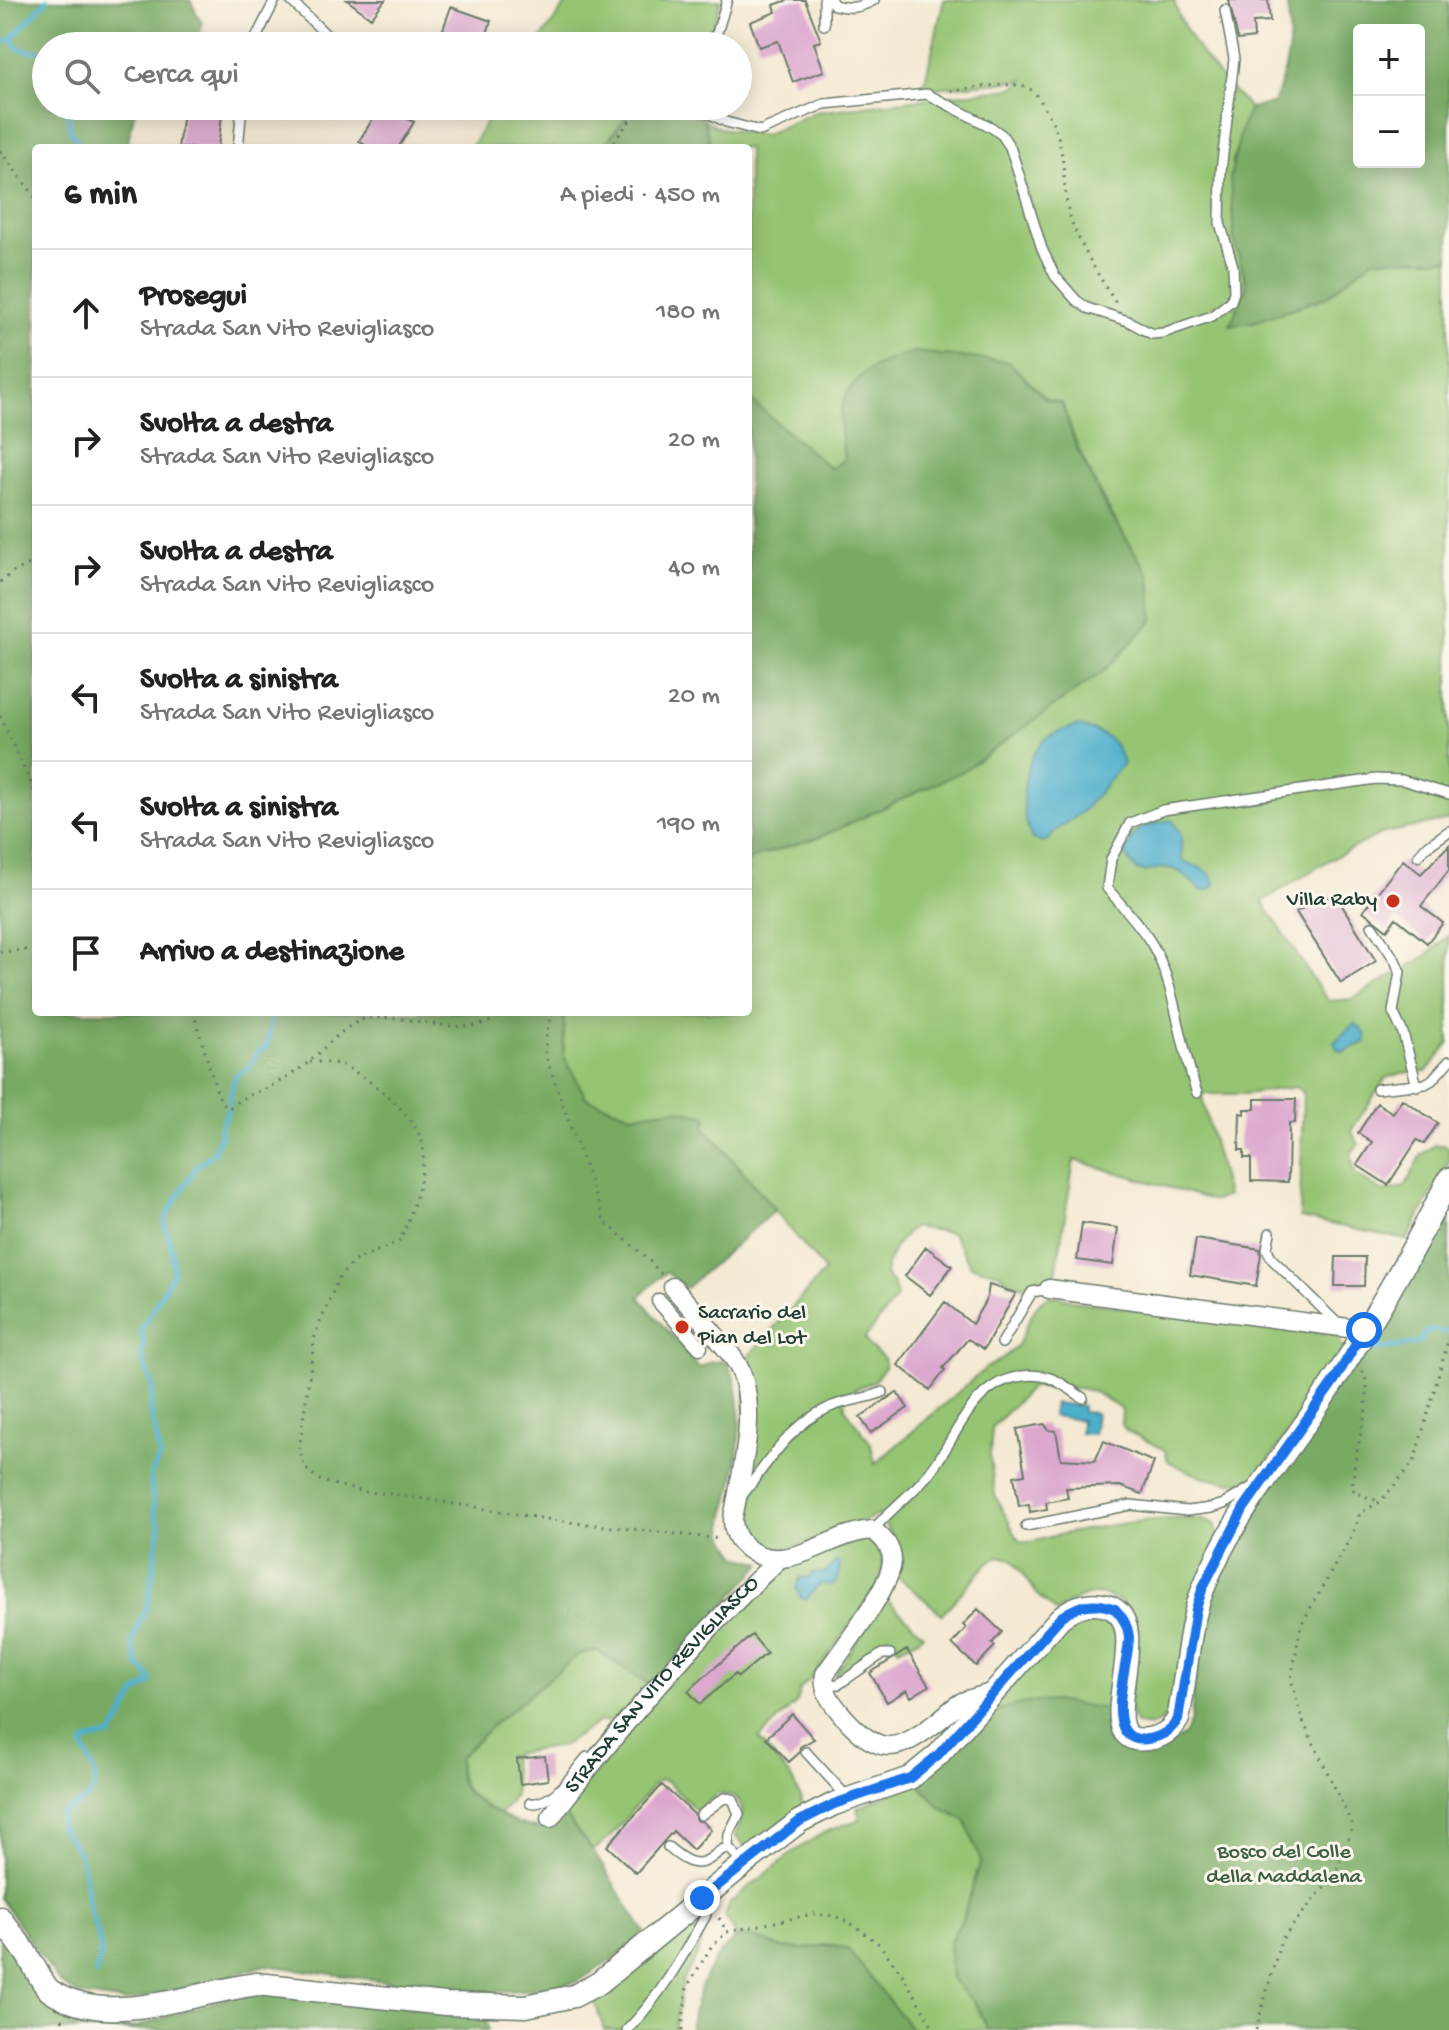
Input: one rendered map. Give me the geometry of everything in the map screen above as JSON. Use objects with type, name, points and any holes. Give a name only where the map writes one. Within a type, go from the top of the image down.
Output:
[{"type":"street","points":[[0,1918],[49,1989],[64,2001],[98,2016],[114,2018],[133,2015],[238,1986],[257,1984],[445,2004],[526,2006],[574,1996],[599,1983],[702,1898],[736,1856],[800,1821],[849,1799],[910,1778],[938,1755],[1061,1617],[1082,1605],[1104,1605],[1122,1616],[1129,1639],[1119,1711],[1124,1729],[1130,1736],[1146,1740],[1158,1737],[1173,1728],[1178,1719],[1196,1609],[1203,1587],[1244,1508],[1309,1418],[1351,1352],[1449,1179]]},
{"type":"street","points":[[673,1287],[734,1359],[746,1388],[749,1405],[733,1529],[737,1540]]},
{"type":"street","points":[[1049,1289],[1364,1330]]},
{"type":"street","points":[[659,1301],[700,1347]]},
{"type":"street","points":[[873,1530],[888,1545],[892,1558],[890,1572],[882,1590],[825,1674],[823,1685],[835,1706],[863,1738],[883,1746],[896,1745],[915,1737],[963,1702],[991,1693]]},
{"type":"street","name":"STRADA SAN VITO REVIGLIASCO","points":[[550,1818],[604,1747],[670,1669],[780,1558],[857,1531],[873,1530]]},
{"type":"street","name":"STRADA SAN VITO REVIGLIASCO","points":[[737,1540],[747,1549],[780,1558]]},
{"type":"lane","points":[[259,32],[275,0]]},
{"type":"lane","points":[[717,32],[727,0]]},
{"type":"lane","points":[[824,0],[824,25]]},
{"type":"lane","points":[[831,0],[834,5],[846,8],[863,6],[874,0]]},
{"type":"lane","points":[[294,1],[324,32]]},
{"type":"lane","points":[[723,120],[760,131],[824,104],[927,94],[1002,135],[1010,147],[1034,227],[1055,276],[1076,300],[1087,308],[1128,321],[1152,334],[1163,333],[1212,316],[1231,301],[1234,292],[1233,266],[1220,223],[1221,171],[1234,59],[1225,10]]},
{"type":"lane","points":[[238,144],[241,120]]},
{"type":"lane","points":[[1197,1093],[1164,970],[1153,945],[1107,888],[1111,859],[1130,823],[1143,816],[1177,808],[1376,779],[1402,780],[1449,794]]},
{"type":"lane","points":[[1418,856],[1449,831]]},
{"type":"lane","points":[[1372,926],[1400,972],[1393,1012],[1403,1033],[1417,1086]]},
{"type":"lane","points":[[1377,1089],[1417,1086],[1432,1080],[1449,1061]]},
{"type":"lane","points":[[1270,1233],[1267,1249],[1272,1259],[1340,1327]]},
{"type":"lane","points":[[1002,1343],[1032,1292],[1049,1289]]},
{"type":"lane","points":[[873,1530],[930,1472],[976,1400],[988,1388],[1030,1373],[1062,1384],[1083,1398]]},
{"type":"lane","points":[[736,1502],[786,1440],[808,1420],[842,1402],[869,1399],[883,1392]]},
{"type":"lane","points":[[1026,1526],[1131,1505],[1187,1511],[1211,1508],[1224,1504],[1262,1481]]},
{"type":"lane","points":[[823,1685],[839,1684],[882,1654],[890,1654]]},
{"type":"lane","points":[[530,1803],[540,1804],[551,1798],[592,1753],[604,1747]]},
{"type":"lane","points":[[806,1752],[849,1799]]},
{"type":"lane","points":[[701,1815],[724,1798],[733,1799],[739,1814],[729,1834],[736,1856]]},
{"type":"lane","points":[[668,1847],[689,1862],[698,1864],[720,1850],[736,1856]]},
{"type":"lane","points":[[627,2030],[646,2011],[700,1926],[706,1915],[702,1898]]},
{"type":"path","points":[[927,94],[1001,85],[1029,87],[1057,126],[1074,227],[1128,321]]},
{"type":"path","points":[[612,144],[630,120]]},
{"type":"path","points":[[0,151],[32,193]]},
{"type":"path","points":[[0,582],[32,563]]},
{"type":"path","points":[[0,716],[32,785]]},
{"type":"path","points":[[0,952],[32,949]]},
{"type":"path","points":[[194,1016],[218,1095],[224,1105],[231,1107],[245,1095],[268,1088],[310,1062],[329,1042],[363,1019],[394,1019],[437,1025],[480,1024],[497,1016]]},
{"type":"path","points":[[551,1016],[545,1054],[604,1221],[648,1259],[673,1287]]},
{"type":"path","points":[[310,1062],[339,1064],[370,1080],[399,1108],[416,1129],[423,1145],[416,1203],[400,1241],[354,1261],[338,1279],[315,1335],[299,1449],[305,1468],[321,1481],[364,1492],[559,1521],[737,1540]]},
{"type":"path","points":[[1256,2030],[1281,1940],[1336,1872],[1353,1826],[1302,1719],[1291,1679],[1301,1625],[1352,1535],[1360,1513],[1380,1502],[1414,1462],[1448,1340]]},
{"type":"path","points":[[1351,1352],[1367,1378],[1362,1432],[1351,1480],[1354,1492],[1380,1502]]},
{"type":"path","points":[[682,2030],[687,1987],[711,1947],[727,1932],[814,1914],[835,1916],[854,1925],[879,1944],[902,1974],[935,2030]]},
{"type":"green space","points":[[0,0],[190,0],[202,24],[201,32],[32,32],[32,120],[133,120],[128,140],[130,144],[32,144],[32,1016],[564,1016],[564,1056],[586,1098],[631,1115],[677,1109],[707,1116],[705,1128],[775,1210],[686,1288],[666,1272],[639,1297],[699,1368],[711,1362],[725,1361],[732,1374],[737,1390],[740,1428],[724,1528],[738,1556],[763,1563],[650,1685],[598,1651],[579,1654],[495,1723],[459,1758],[459,1778],[464,1789],[500,1815],[524,1825],[543,1828],[563,1813],[593,1851],[645,1933],[577,1982],[528,1990],[471,1993],[265,1965],[226,1978],[125,2002],[78,1995],[59,1982],[0,1898]]},
{"type":"green space","points":[[569,0],[721,0],[708,32],[546,32]]},
{"type":"green space","points":[[944,0],[1174,0],[1194,43],[1216,73],[1250,108],[1232,163],[1234,239],[1247,286],[1231,324],[1326,297],[1373,259],[1449,259],[1449,820],[1380,834],[1331,859],[1262,902],[1329,1001],[1352,999],[1426,956],[1449,935],[1449,1044],[1427,1071],[1386,1078],[1351,1131],[1359,1144],[1351,1153],[1355,1174],[1383,1192],[1405,1187],[1421,1156],[1434,1145],[1449,1148],[1449,1161],[1407,1240],[1300,1218],[1303,1092],[1296,1087],[1245,1094],[1201,1094],[1227,1196],[1215,1201],[1074,1160],[1056,1273],[1024,1286],[1010,1283],[1000,1273],[971,1266],[952,1233],[914,1227],[898,1243],[886,1269],[885,1276],[893,1283],[897,1297],[865,1338],[869,1346],[884,1358],[885,1367],[874,1381],[844,1394],[845,1408],[871,1444],[875,1464],[986,1368],[1010,1352],[1021,1339],[1040,1302],[1047,1298],[1057,1296],[1079,1302],[1336,1335],[1344,1350],[1257,1477],[1246,1481],[1212,1480],[1168,1461],[1165,1450],[1127,1431],[1121,1424],[1122,1410],[1088,1390],[1032,1386],[992,1427],[990,1457],[995,1496],[1019,1541],[1032,1542],[1070,1532],[1153,1520],[1200,1520],[1215,1524],[1219,1535],[1167,1715],[1157,1724],[1149,1726],[1136,1724],[1130,1708],[1136,1643],[1132,1615],[1123,1604],[1107,1596],[1087,1595],[1057,1612],[1037,1595],[1012,1559],[999,1556],[988,1563],[942,1614],[897,1576],[895,1543],[878,1515],[782,1549],[757,1545],[748,1537],[741,1522],[746,1359],[825,1271],[705,1128],[677,1109],[631,1115],[586,1098],[564,1056],[564,1016],[752,1016],[752,859],[820,837],[963,771],[1150,576],[1100,492],[1079,449],[1062,403],[1046,399],[1009,362],[841,409],[844,459],[830,469],[752,401],[752,144],[710,144],[704,120],[719,128],[764,135],[815,112],[1012,88],[1025,80],[921,89]]},
{"type":"green space","points":[[1286,0],[1449,0],[1449,259],[1373,259],[1326,297],[1253,322],[1230,325],[1247,286],[1234,239],[1230,178],[1242,126],[1250,108],[1273,104],[1286,65],[1289,28]]},
{"type":"green space","points":[[487,120],[624,120],[605,144],[473,144]]},
{"type":"green space","points":[[624,120],[704,120],[710,144],[605,144]]},
{"type":"green space","points":[[914,352],[1009,362],[1046,399],[1062,403],[1075,444],[1105,506],[1150,576],[1153,620],[1105,670],[963,771],[820,837],[752,859],[752,401],[831,469],[844,459],[841,413],[846,395],[860,377],[891,359]]},
{"type":"green space","name":"Bosco del Colle della Maddalena","points":[[1449,1191],[1449,2030],[988,2030],[975,2003],[951,1979],[949,1943],[962,1920],[981,1861],[965,1820],[941,1808],[917,1782],[986,1713],[1025,1703],[1053,1701],[1108,1709],[1109,1730],[1114,1742],[1126,1750],[1161,1749],[1184,1735],[1191,1721],[1195,1674],[1208,1603],[1230,1550]]},
{"type":"green space","points":[[860,1537],[875,1545],[882,1556],[877,1587],[814,1675],[800,1689],[797,1702],[759,1739],[792,1779],[805,1809],[749,1850],[735,1836],[742,1811],[735,1796],[718,1794],[696,1810],[661,1780],[654,1784],[612,1835],[593,1851],[563,1813],[634,1718],[779,1568]]},
{"type":"green space","points":[[886,1599],[923,1634],[899,1649],[891,1641],[885,1642],[838,1677],[835,1674]]},
{"type":"green space","points":[[1089,1612],[1113,1625],[1118,1638],[1117,1665],[1108,1709],[1084,1706],[986,1713],[1062,1627]]},
{"type":"green space","points":[[597,1651],[650,1685],[618,1723],[600,1721],[562,1746],[516,1753],[511,1758],[514,1794],[499,1814],[468,1793],[461,1779],[459,1758],[495,1723],[579,1654]]},
{"type":"green space","points":[[917,1782],[941,1808],[965,1820],[981,1861],[962,1920],[949,1943],[951,1979],[975,2003],[988,2030],[912,2030],[847,1949],[825,1945],[804,1949],[782,1948],[754,1937],[737,1937],[725,1916],[730,1903],[792,1853],[823,1833],[860,1819],[857,1808]]},
{"type":"green space","points":[[685,1924],[693,1927],[701,1941],[697,1956],[683,1980],[674,2030],[604,2030],[593,1996],[630,1973]]},
{"type":"green space","points":[[0,1933],[45,1998],[88,2028],[133,2028],[233,1996],[273,1994],[485,2014],[488,2030],[0,2030]]},
{"type":"green space","points":[[737,1937],[754,1937],[782,1948],[804,1949],[825,1945],[847,1948],[912,2030],[690,2030],[695,2004],[710,1967]]},
{"type":"water","points":[[1078,726],[1108,737],[1117,747],[1123,764],[1082,812],[1054,832],[1050,839],[1043,842],[1032,839],[1024,804],[1028,767],[1047,738]]},
{"type":"water","points":[[1172,820],[1181,835],[1182,860],[1210,874],[1215,884],[1210,889],[1203,891],[1180,872],[1168,868],[1142,872],[1131,864],[1125,853],[1136,833],[1156,823]]},
{"type":"water","points":[[1355,1023],[1365,1033],[1366,1042],[1343,1052],[1337,1049],[1334,1042]]},
{"type":"water","points":[[1054,1403],[1082,1406],[1082,1412],[1096,1413],[1093,1434],[1080,1433],[1081,1420],[1052,1416]]},
{"type":"water","points":[[836,1561],[840,1564],[838,1581],[832,1585],[820,1584],[806,1600],[801,1598],[796,1588],[800,1578],[810,1577],[812,1573],[826,1573]]},
{"type":"building","points":[[347,0],[385,0],[371,18]]},
{"type":"building","points":[[788,0],[805,0],[821,41],[814,43],[824,71],[793,82],[778,41],[759,47],[750,22],[776,12],[774,5]]},
{"type":"building","points":[[1229,0],[1268,0],[1270,21],[1253,22],[1254,38],[1238,40]]},
{"type":"building","points":[[451,7],[491,21],[488,32],[442,32]]},
{"type":"building","points":[[182,120],[221,120],[218,144],[179,144]]},
{"type":"building","points":[[372,120],[414,122],[400,144],[364,144],[359,141]]},
{"type":"building","name":"Villa Raby","points":[[1449,845],[1449,870],[1421,906],[1443,923],[1427,943],[1396,918],[1387,930],[1363,911],[1403,860],[1421,874]]},
{"type":"building","points":[[1335,894],[1376,961],[1341,983],[1296,912]]},
{"type":"building","points":[[1255,1099],[1296,1099],[1295,1123],[1289,1123],[1288,1182],[1251,1181],[1251,1158],[1244,1158],[1244,1150],[1239,1150],[1240,1113],[1245,1114],[1245,1109],[1255,1109]]},
{"type":"building","points":[[1402,1099],[1438,1123],[1424,1144],[1417,1140],[1388,1185],[1357,1165],[1372,1142],[1358,1133],[1377,1103],[1393,1113]]},
{"type":"building","points":[[1082,1223],[1118,1228],[1113,1265],[1077,1260]]},
{"type":"building","points":[[1196,1239],[1260,1249],[1256,1286],[1190,1275]]},
{"type":"building","points":[[926,1247],[952,1266],[930,1295],[905,1276]]},
{"type":"building","points":[[1336,1257],[1365,1257],[1364,1286],[1335,1286]]},
{"type":"building","points":[[989,1285],[1016,1293],[984,1349],[968,1339],[943,1368],[945,1370],[930,1390],[898,1365],[945,1302],[972,1324],[987,1298]]},
{"type":"building","points":[[897,1392],[908,1408],[871,1433],[860,1417]]},
{"type":"building","points":[[1044,1424],[1049,1430],[1056,1431],[1061,1459],[1095,1461],[1104,1441],[1154,1462],[1142,1494],[1120,1486],[1066,1488],[1068,1498],[1046,1502],[1047,1509],[1030,1512],[1029,1504],[1019,1506],[1014,1476],[1025,1474],[1017,1429]]},
{"type":"building","points":[[978,1609],[1002,1632],[992,1643],[995,1646],[976,1666],[952,1644],[966,1628],[963,1625]]},
{"type":"building","points":[[752,1635],[767,1653],[738,1677],[735,1674],[700,1704],[688,1691]]},
{"type":"building","points":[[907,1650],[929,1686],[911,1697],[907,1690],[887,1702],[870,1673]]},
{"type":"building","points":[[792,1714],[814,1739],[800,1747],[799,1753],[789,1762],[766,1738]]},
{"type":"building","points":[[545,1756],[548,1780],[520,1784],[517,1759]]},
{"type":"building","points":[[662,1785],[694,1814],[696,1820],[711,1830],[693,1850],[673,1831],[636,1873],[607,1846]]},
{"type":"waterway","points":[[32,51],[19,49],[11,39],[47,0]]},
{"type":"waterway","points":[[0,43],[11,39]]},
{"type":"waterway","points":[[69,120],[70,131],[79,144]]},
{"type":"waterway","points":[[229,1103],[235,1076],[249,1067],[257,1053],[267,1047],[271,1016]]},
{"type":"waterway","points":[[96,1974],[100,1945],[80,1858],[60,1827],[61,1814],[89,1796],[95,1785],[94,1772],[83,1746],[87,1741],[112,1735],[136,1693],[150,1683],[150,1677],[138,1665],[132,1641],[148,1603],[160,1526],[155,1515],[151,1482],[160,1456],[151,1412],[153,1387],[141,1355],[144,1345],[141,1330],[173,1273],[172,1249],[165,1227],[167,1215],[196,1167],[214,1152],[228,1109]]},
{"type":"waterway","points":[[1363,1352],[1419,1343],[1425,1332],[1435,1330],[1449,1333]]},
{"type":"place","name":"Villa Raby","points":[[1393,901]]},
{"type":"place","name":"Sacrario del Pian del Lot","points":[[682,1327]]},
{"type":"route","points":[[702,1898],[800,1821],[834,1804],[910,1778],[938,1755],[1061,1617],[1082,1605],[1094,1603],[1115,1609],[1127,1627],[1129,1639],[1119,1711],[1124,1729],[1130,1736],[1146,1740],[1173,1728],[1182,1704],[1196,1609],[1203,1587],[1244,1508],[1336,1378],[1364,1330]]}]
